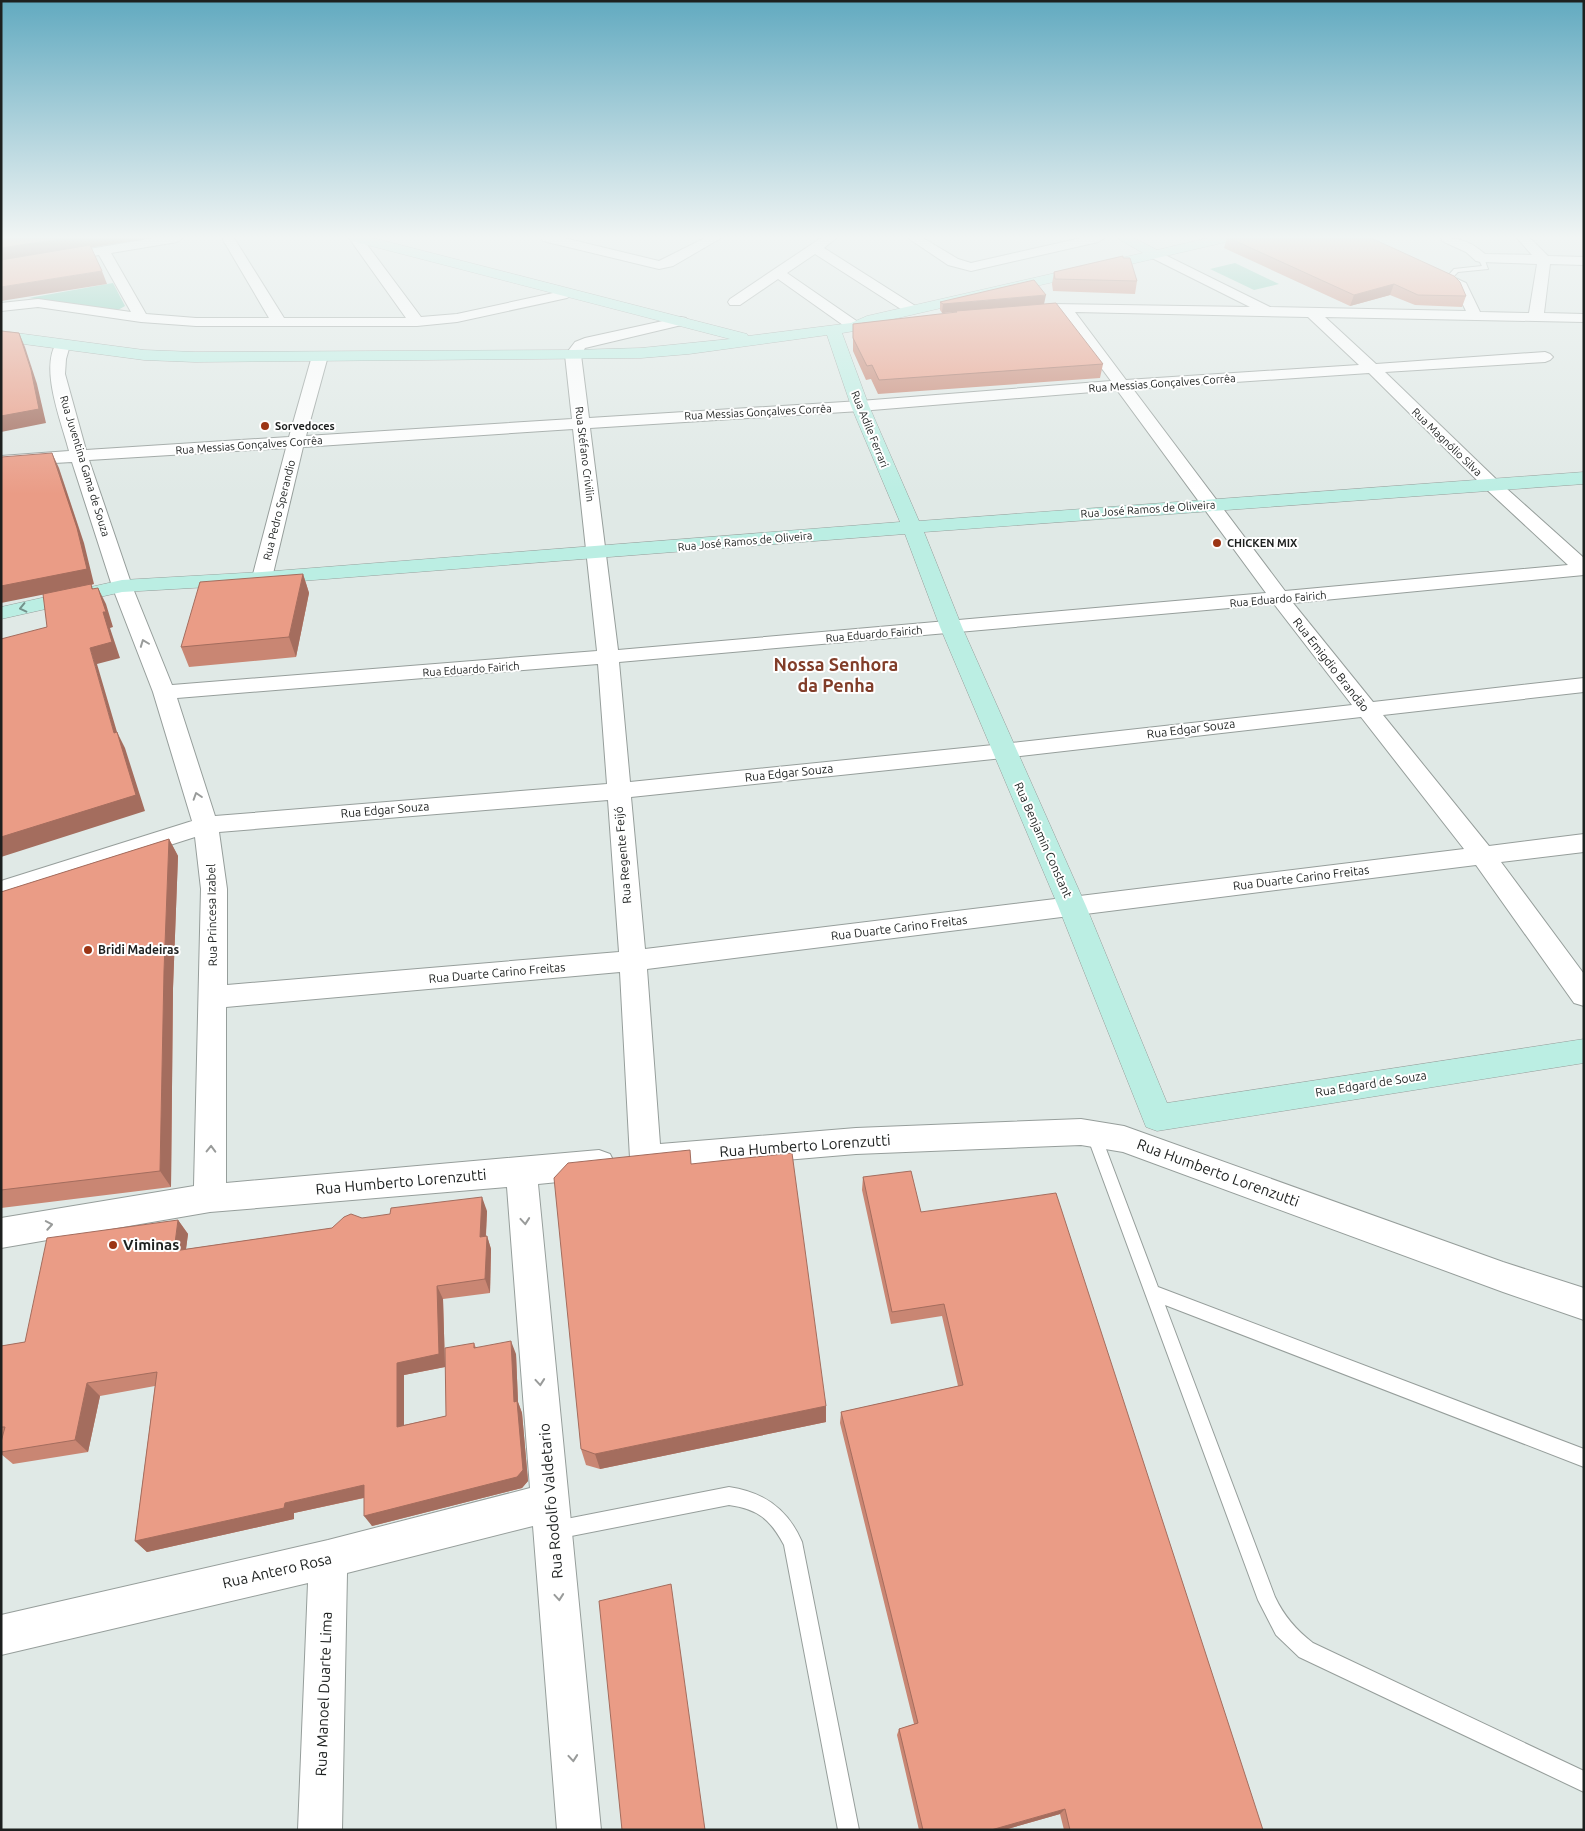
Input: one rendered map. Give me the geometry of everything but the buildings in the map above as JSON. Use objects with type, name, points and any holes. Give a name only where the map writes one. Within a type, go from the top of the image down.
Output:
[{"type":"street","points":[[573,355],[580,345],[590,341],[670,323]]},
{"type":"street","points":[[690,323],[753,341]]},
{"type":"street","points":[[850,323],[855,327]]},
{"type":"street","points":[[855,327],[862,323]]},
{"type":"street","points":[[1,336],[144,355],[573,355],[641,353],[753,341],[855,327],[901,323]]},
{"type":"street","name":"Rua Emigdio Brandão","points":[[1076,323],[1280,599],[1482,855],[1584,995]]},
{"type":"street","name":"Rua Magnólio Silva","points":[[1323,323],[1491,484],[1584,569]]},
{"type":"street","name":"Rua Adile Ferrari","points":[[833,330],[860,406],[912,527]]},
{"type":"street","name":"Rua Juventina Gama de Souza","points":[[62,345],[58,359],[58,374],[79,455],[122,586]]},
{"type":"street","name":"Rua Stéfano Crivilin","points":[[573,355],[597,552]]},
{"type":"street","name":"Rua Pedro Sperandio","points":[[262,578],[320,356]]},
{"type":"street","name":"Rua Messias Gonçalves Corrêa","points":[[1,461],[860,406],[1122,385],[1544,357]]},
{"type":"street","name":"Rua José Ramos de Oliveira","points":[[1,614],[122,586],[262,578],[1211,504],[1584,478]]},
{"type":"street","name":"Rua Benjamin Constant","points":[[912,527],[951,627],[1003,751],[1072,906],[1157,1118]]},
{"type":"street","name":"Rua Regente Feijó","points":[[597,552],[608,658],[633,961],[646,1158]]},
{"type":"street","name":"Rua Eduardo Fairich","points":[[164,692],[608,658],[1280,599],[1584,569]]},
{"type":"street","name":"Rua Princesa Izabel","points":[[122,586],[164,692],[206,825],[214,889],[210,1198]]},
{"type":"street","name":"Rua Edgar Souza","points":[[1,890],[206,825],[618,791],[1003,751],[1584,685]]},
{"type":"street","name":"Rua Duarte Carino Freitas","points":[[213,997],[633,961],[1584,843]]},
{"type":"street","name":"Rua Edgard de Souza","points":[[1157,1118],[1584,1051]]},
{"type":"street","points":[[1124,1139],[1157,1118]]},
{"type":"street","name":"Rua Humberto Lorenzutti","points":[[1,1233],[210,1198],[521,1172],[646,1158],[856,1141],[1081,1132],[1124,1139],[1503,1277],[1584,1304]]},
{"type":"street","name":"Rua Rodolfo Valdetario","points":[[521,1172],[579,1830]]},
{"type":"street","name":"Rua Antero Rosa","points":[[1,1635],[328,1559],[552,1516]]},
{"type":"street","name":"Rua Manoel Duarte Lima","points":[[320,1830],[328,1559]]},
{"type":"lane","points":[[1093,1133],[1267,1600],[1280,1627],[1290,1638],[1306,1650],[1584,1782]]},
{"type":"lane","points":[[1152,1292],[1584,1458]]},
{"type":"lane","points":[[552,1516],[729,1496],[761,1503],[775,1513],[785,1526],[793,1542],[848,1830]]},
{"type":"place","name":"Sorvedoces","points":[[265,426]]},
{"type":"place","name":"CHICKEN MIX","points":[[1217,543]]},
{"type":"place","name":"Bridi Madeiras","points":[[88,950]]},
{"type":"place","name":"Viminas","points":[[113,1245]]},
{"type":"district","name":"Nossa Senhora da Penha","points":[[836,675]]}]
